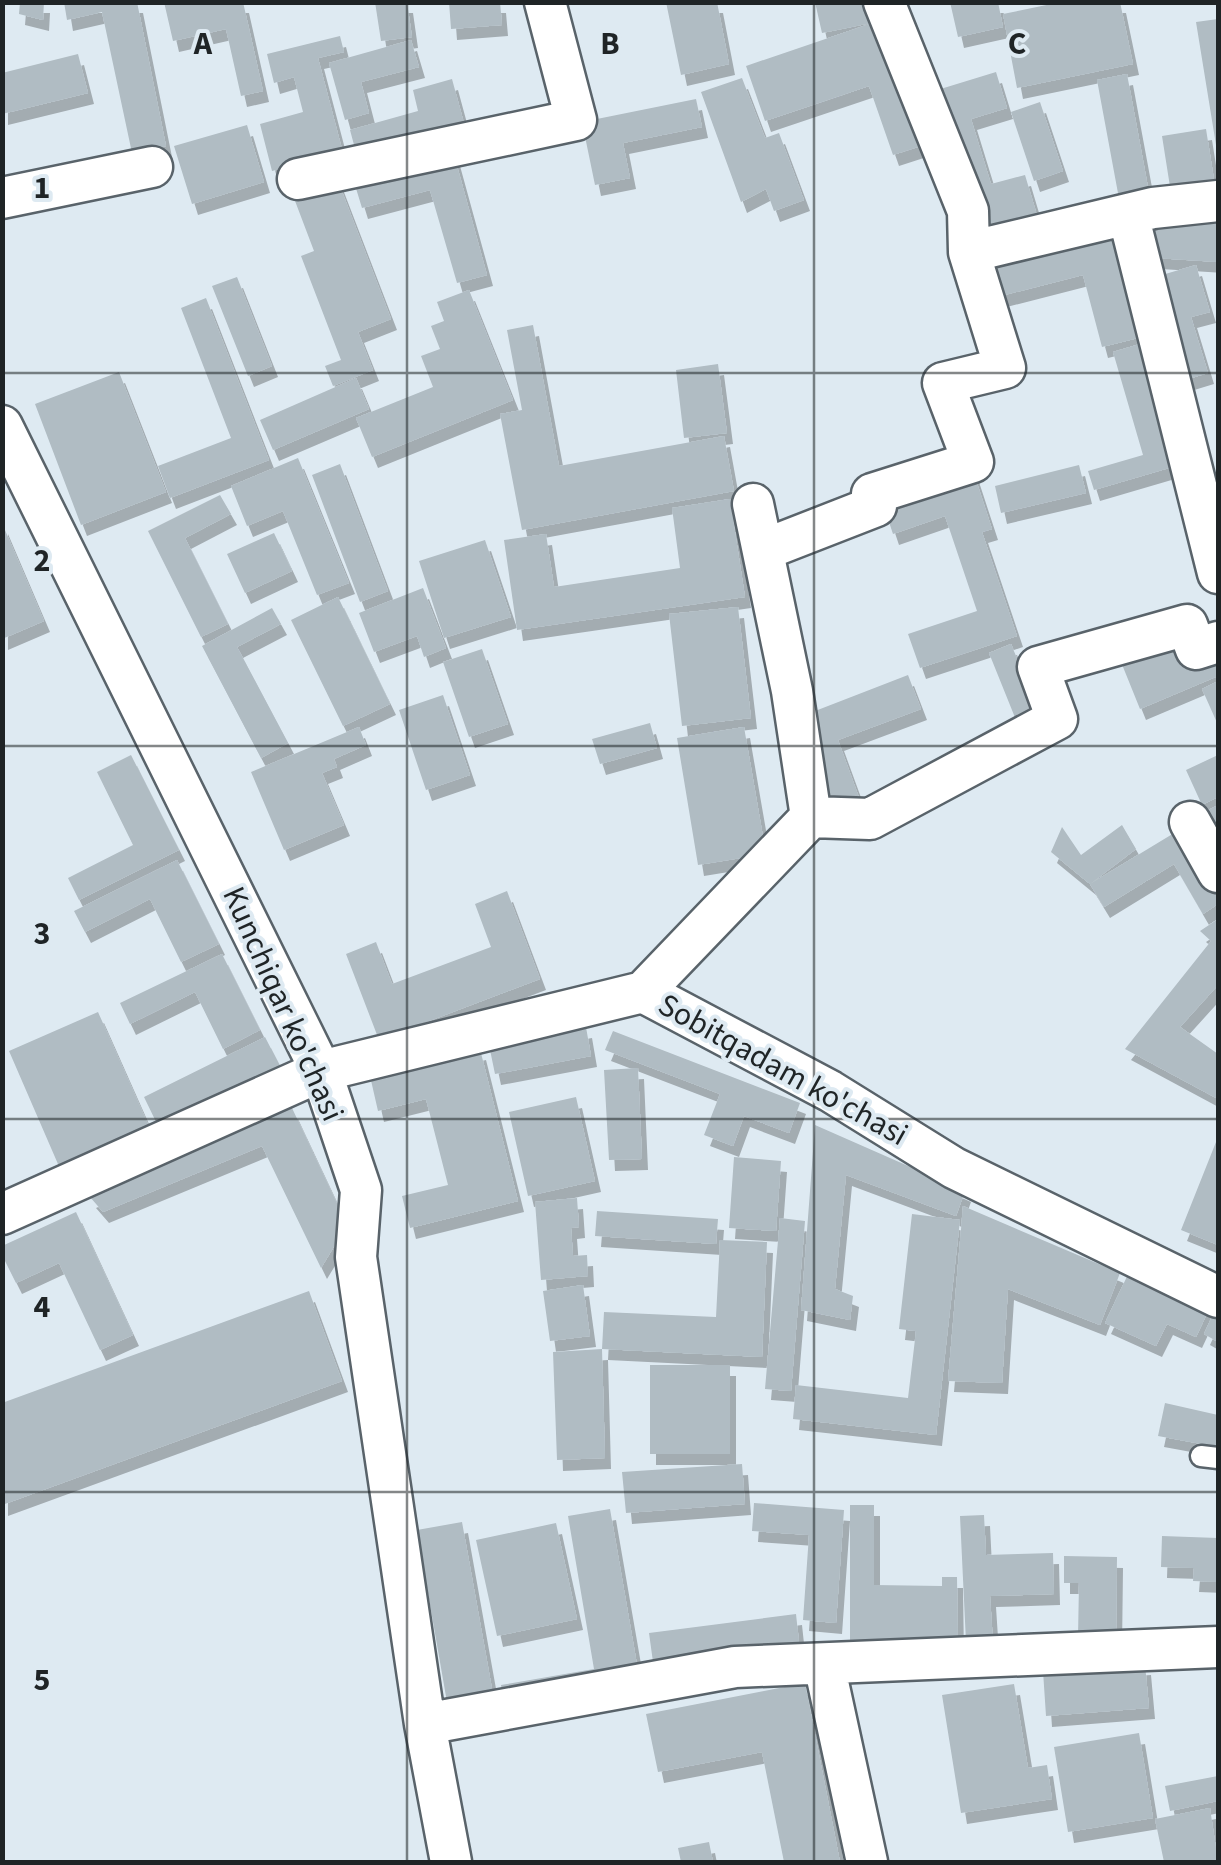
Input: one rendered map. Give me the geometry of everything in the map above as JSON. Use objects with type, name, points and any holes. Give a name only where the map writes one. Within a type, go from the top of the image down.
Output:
[{"type":"street","points":[[298,179],[576,120],[545,2]]},
{"type":"street","points":[[762,550],[876,506],[872,494],[973,462],[943,383],[1005,368],[969,252],[968,211],[884,2]]},
{"type":"street","points":[[2,198],[152,166]]},
{"type":"street","points":[[969,252],[1128,214],[1218,201]]},
{"type":"street","points":[[1128,214],[1218,573]]},
{"type":"street","name":"Kunchiqar ko'chasi","points":[[2,426],[321,1071],[362,1190],[356,1257],[426,1724],[451,1862]]},
{"type":"street","points":[[753,504],[792,691],[811,817]]},
{"type":"street","points":[[643,992],[811,817],[870,820],[1057,719],[1038,667],[1187,626],[1196,649],[1218,642]]},
{"type":"street","points":[[1190,822],[1218,872]]},
{"type":"street","name":"Sobitqadam ko'chasi","points":[[2,1214],[321,1071],[643,992],[830,1091],[954,1168],[1218,1297]]},
{"type":"street","points":[[426,1724],[735,1666],[1218,1647]]},
{"type":"street","points":[[824,1664],[867,1862]]},
{"type":"building","points":[[20,2],[44,2],[43,20],[19,14]]},
{"type":"building","points":[[64,2],[137,2],[166,146],[132,153],[102,12],[67,20]]},
{"type":"building","points":[[164,2],[243,2],[263,91],[241,96],[226,29],[173,41]]},
{"type":"building","points":[[375,2],[407,2],[412,37],[381,41]]},
{"type":"building","points":[[449,2],[500,2],[502,25],[451,29]]},
{"type":"building","points":[[666,2],[717,2],[729,64],[681,75]]},
{"type":"building","points":[[815,2],[867,2],[871,23],[822,33]]},
{"type":"building","points":[[950,2],[998,2],[1003,27],[958,37]]},
{"type":"building","points":[[1061,2],[1120,2],[1133,64],[1017,88],[1003,14]]},
{"type":"building","points":[[884,19],[927,144],[893,155],[869,86],[765,121],[746,66]]},
{"type":"building","points":[[1218,19],[1218,145],[1216,145],[1196,22]]},
{"type":"building","points":[[340,36],[344,52],[318,58],[343,153],[272,171],[260,124],[303,112],[294,77],[274,83],[267,54]]},
{"type":"building","points":[[411,40],[419,67],[361,82],[369,113],[345,120],[329,63]]},
{"type":"building","points":[[78,54],[88,93],[2,114],[2,73]]},
{"type":"building","points":[[996,72],[1007,108],[971,119],[991,184],[1025,175],[1039,222],[979,240],[934,91]]},
{"type":"building","points":[[1127,74],[1150,198],[1120,204],[1097,80]]},
{"type":"building","points":[[742,78],[765,138],[779,133],[804,200],[774,211],[766,189],[741,202],[701,92]]},
{"type":"building","points":[[452,79],[465,127],[357,156],[350,130],[418,111],[413,90]]},
{"type":"building","points":[[696,99],[702,127],[623,143],[630,178],[595,185],[582,122]]},
{"type":"building","points":[[1040,102],[1063,171],[1034,181],[1011,112]]},
{"type":"building","points":[[247,125],[264,182],[192,204],[174,146]]},
{"type":"building","points":[[1206,129],[1215,186],[1171,193],[1162,136]]},
{"type":"building","points":[[451,144],[487,275],[457,283],[430,190],[362,208],[351,172]]},
{"type":"building","points":[[336,176],[391,319],[358,332],[373,370],[333,386],[325,366],[341,360],[301,256],[314,251],[292,193]]},
{"type":"building","points":[[1218,213],[1218,262],[1155,258],[1150,217]]},
{"type":"building","points":[[1119,229],[1146,336],[1102,347],[1083,275],[993,298],[984,264]]},
{"type":"building","points":[[1196,265],[1210,312],[1191,317],[1208,373],[1185,380],[1155,277]]},
{"type":"building","points":[[237,277],[272,366],[248,376],[212,286]]},
{"type":"building","points":[[469,290],[513,400],[372,457],[356,418],[433,387],[421,356],[440,349],[431,326],[444,321],[437,302]]},
{"type":"building","points":[[206,298],[269,460],[170,498],[158,466],[231,438],[181,308]]},
{"type":"building","points":[[533,325],[559,466],[724,436],[734,491],[522,530],[500,414],[522,410],[507,330]]},
{"type":"building","points":[[1150,341],[1186,463],[1094,490],[1088,471],[1143,455],[1113,352]]},
{"type":"building","points":[[718,364],[727,433],[684,438],[676,370]]},
{"type":"building","points":[[119,372],[166,492],[81,525],[35,404]]},
{"type":"building","points":[[356,378],[369,409],[273,450],[260,420]]},
{"type":"building","points":[[298,458],[349,583],[317,595],[283,511],[247,526],[231,486]]},
{"type":"building","points":[[340,464],[388,591],[360,602],[312,475]]},
{"type":"building","points":[[1079,465],[1086,493],[1001,513],[995,486]]},
{"type":"building","points":[[973,471],[992,529],[982,532],[1017,636],[920,668],[908,634],[977,611],[945,516],[893,534],[882,501]]},
{"type":"building","points":[[220,495],[231,514],[185,538],[228,624],[201,637],[148,531]]},
{"type":"building","points":[[730,499],[745,597],[517,630],[504,540],[546,534],[554,587],[680,568],[672,508]]},
{"type":"building","points":[[2,523],[44,621],[2,639]]},
{"type":"building","points":[[274,533],[292,571],[245,593],[227,554]]},
{"type":"building","points":[[485,540],[511,617],[444,638],[419,561]]},
{"type":"building","points":[[423,588],[446,648],[424,657],[417,636],[374,652],[359,613]]},
{"type":"building","points":[[338,597],[390,704],[343,726],[291,620]]},
{"type":"building","points":[[738,607],[751,718],[682,726],[669,614]]},
{"type":"building","points":[[272,608],[281,624],[237,647],[288,743],[261,758],[202,646]]},
{"type":"building","points":[[1177,633],[1218,648],[1218,676],[1140,709],[1119,657]]},
{"type":"building","points":[[1011,644],[1043,721],[1020,730],[989,653]]},
{"type":"building","points":[[482,649],[508,724],[469,737],[443,662]]},
{"type":"building","points":[[908,675],[921,709],[838,740],[861,803],[832,813],[797,718]]},
{"type":"building","points":[[1218,681],[1218,725],[1202,689]]},
{"type":"building","points":[[443,695],[470,775],[426,790],[399,710]]},
{"type":"building","points":[[650,723],[657,748],[600,764],[592,739]]},
{"type":"building","points":[[359,727],[366,745],[334,759],[337,767],[322,773],[344,825],[284,850],[251,772]]},
{"type":"building","points":[[744,727],[766,854],[698,865],[677,738]]},
{"type":"building","points":[[131,755],[179,850],[79,900],[68,878],[133,845],[97,772]]},
{"type":"building","points":[[1218,755],[1218,797],[1202,805],[1186,770]]},
{"type":"building","points":[[1218,805],[1218,851],[1197,816]]},
{"type":"building","points":[[1189,824],[1218,873],[1218,904],[1203,914],[1174,864],[1104,907],[1090,884]]},
{"type":"building","points":[[1122,825],[1136,849],[1090,884],[1051,852],[1062,827],[1081,855]]},
{"type":"building","points":[[177,860],[219,944],[181,962],[150,899],[85,932],[74,911]]},
{"type":"building","points":[[507,891],[540,979],[379,1040],[346,954],[376,942],[392,984],[491,947],[475,904]]},
{"type":"building","points":[[1218,919],[1218,985],[1180,1027],[1218,1054],[1218,1099],[1125,1049],[1211,941],[1200,931]]},
{"type":"building","points":[[222,954],[260,1030],[223,1049],[195,992],[130,1024],[120,1003]]},
{"type":"building","points":[[98,1012],[151,1131],[61,1171],[9,1051]]},
{"type":"building","points":[[586,1027],[591,1056],[495,1074],[489,1045]]},
{"type":"building","points":[[613,1031],[800,1103],[789,1133],[744,1116],[733,1146],[704,1135],[720,1094],[605,1050]]},
{"type":"building","points":[[265,1037],[281,1068],[159,1128],[144,1097]]},
{"type":"building","points":[[480,1049],[518,1201],[410,1228],[402,1196],[448,1185],[426,1099],[378,1111],[370,1076]]},
{"type":"building","points":[[638,1068],[642,1159],[609,1160],[604,1070]]},
{"type":"building","points":[[576,1097],[595,1181],[528,1196],[509,1112]]},
{"type":"building","points":[[292,1108],[347,1225],[321,1268],[262,1146],[103,1212],[90,1197]]},
{"type":"building","points":[[815,1125],[965,1191],[956,1216],[846,1175],[835,1289],[853,1296],[850,1320],[801,1310]]},
{"type":"building","points":[[1218,1137],[1218,1245],[1181,1230]]},
{"type":"building","points":[[734,1157],[781,1161],[776,1231],[729,1228]]},
{"type":"building","points":[[577,1198],[579,1227],[571,1228],[573,1256],[587,1255],[588,1276],[541,1280],[535,1202]]},
{"type":"building","points":[[963,1206],[1120,1273],[1100,1325],[1008,1289],[1002,1383],[948,1381]]},
{"type":"building","points":[[597,1211],[718,1219],[716,1244],[595,1236]]},
{"type":"building","points":[[76,1212],[133,1335],[100,1350],[59,1263],[16,1283],[2,1255],[2,1246]]},
{"type":"building","points":[[912,1214],[960,1220],[936,1435],[793,1419],[796,1385],[908,1398],[916,1331],[899,1329]]},
{"type":"building","points":[[780,1218],[805,1221],[791,1391],[765,1389]]},
{"type":"building","points":[[720,1240],[767,1242],[762,1357],[602,1349],[604,1312],[716,1317]]},
{"type":"building","points":[[1131,1268],[1211,1305],[1196,1337],[1167,1324],[1156,1346],[1105,1323]]},
{"type":"building","points":[[583,1285],[590,1336],[550,1341],[543,1291]]},
{"type":"building","points":[[309,1291],[342,1381],[2,1505],[2,1403]]},
{"type":"building","points":[[1218,1303],[1218,1342],[1204,1334]]},
{"type":"building","points":[[602,1349],[605,1458],[557,1460],[553,1352]]},
{"type":"building","points":[[650,1365],[730,1365],[730,1454],[650,1454]]},
{"type":"building","points":[[1165,1403],[1218,1415],[1218,1447],[1158,1436]]},
{"type":"building","points":[[742,1464],[745,1504],[626,1513],[622,1472]]},
{"type":"building","points":[[754,1503],[844,1510],[836,1623],[803,1620],[809,1535],[752,1531]]},
{"type":"building","points":[[850,1505],[874,1505],[874,1585],[942,1586],[942,1577],[957,1577],[958,1648],[850,1648]]},
{"type":"building","points":[[610,1509],[639,1676],[503,1699],[501,1685],[594,1669],[568,1516]]},
{"type":"building","points":[[984,1515],[986,1555],[1053,1553],[1054,1594],[990,1596],[993,1642],[966,1642],[960,1516]]},
{"type":"building","points":[[462,1522],[494,1700],[448,1708],[417,1530]]},
{"type":"building","points":[[556,1523],[577,1619],[497,1636],[476,1540]]},
{"type":"building","points":[[1162,1536],[1218,1538],[1218,1582],[1193,1581],[1194,1568],[1161,1567]]},
{"type":"building","points":[[1064,1556],[1117,1557],[1116,1638],[1078,1637],[1079,1583],[1064,1583]]},
{"type":"building","points":[[796,1614],[799,1642],[653,1662],[649,1633]]},
{"type":"building","points":[[1145,1664],[1149,1708],[1046,1716],[1043,1671]]},
{"type":"building","points":[[805,1683],[840,1862],[784,1862],[762,1752],[658,1772],[646,1714]]},
{"type":"building","points":[[1014,1684],[1028,1768],[1047,1765],[1052,1799],[961,1813],[942,1695]]},
{"type":"building","points":[[1139,1733],[1153,1818],[1068,1832],[1054,1747]]},
{"type":"building","points":[[1218,1776],[1218,1801],[1170,1811],[1165,1786]]},
{"type":"building","points":[[1210,1808],[1218,1862],[1164,1862],[1155,1819]]},
{"type":"building","points":[[709,1842],[713,1862],[681,1862],[678,1848]]}]
